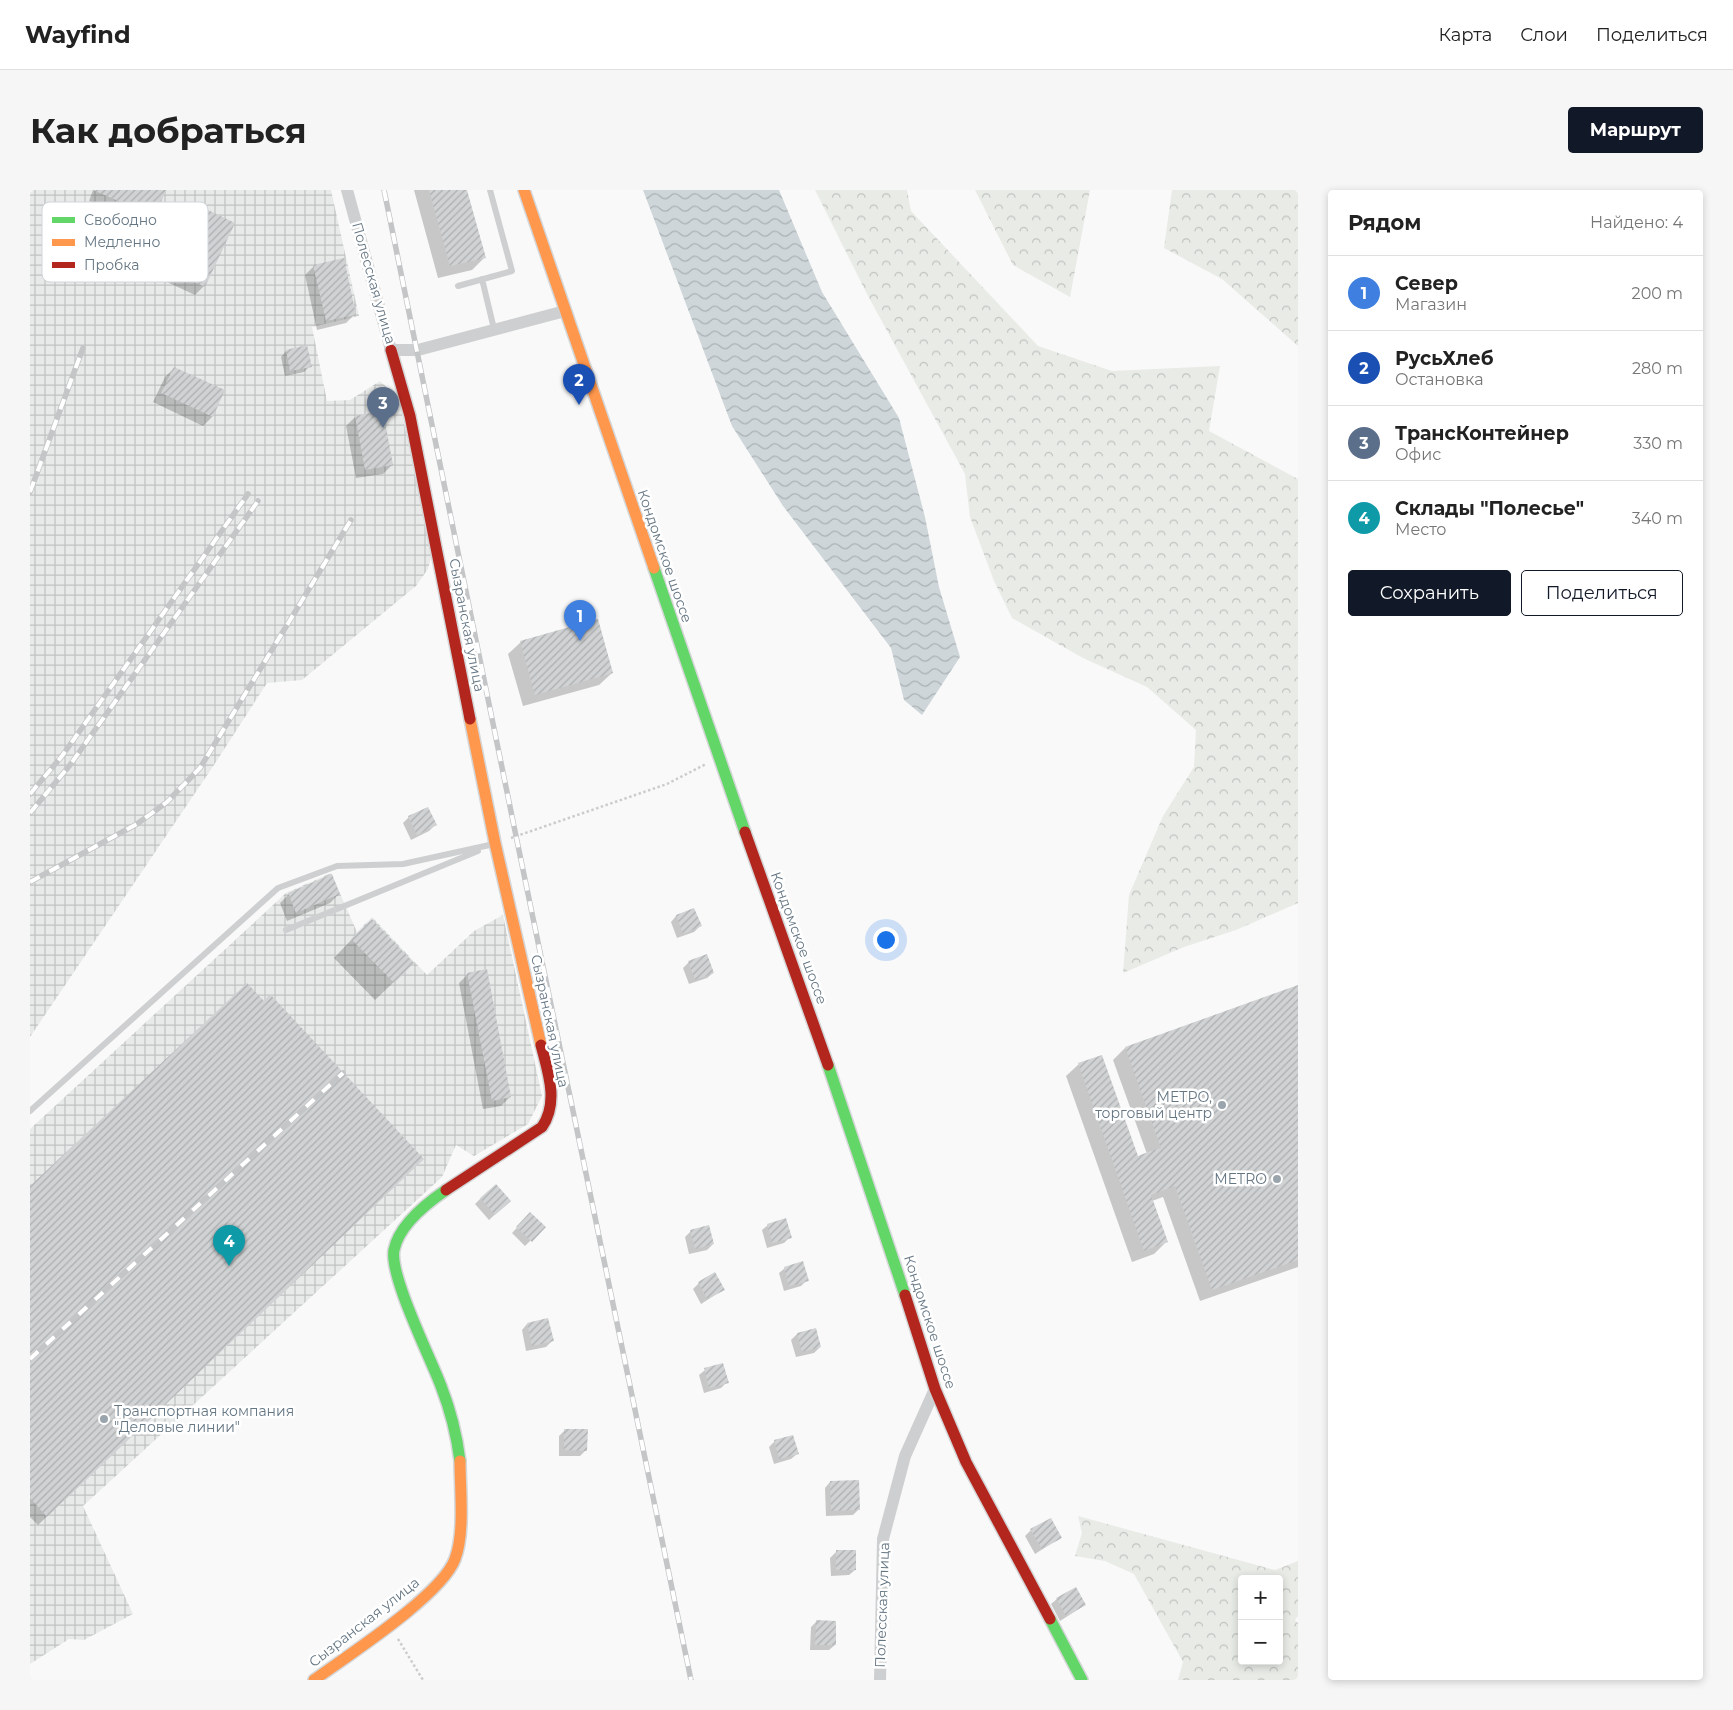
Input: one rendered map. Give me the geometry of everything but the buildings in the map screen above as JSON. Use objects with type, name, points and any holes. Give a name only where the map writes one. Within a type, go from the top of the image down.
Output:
[{"type":"street","name":"Полесская улица","points":[[348,190],[390,350],[418,350],[565,311]]},
{"type":"street","name":"Кондомское шоссе","points":[[524,190],[719,758],[851,1129],[935,1389],[966,1462],[1082,1680]]},
{"type":"street","name":"Сызранская улица","points":[[314,1680],[390,1625],[439,1583],[455,1560],[461,1511],[460,1459],[442,1388],[407,1303],[395,1266],[394,1250],[401,1234],[439,1195],[542,1127],[551,1111],[548,1078],[495,843],[410,416],[390,350]]},
{"type":"street","name":"Полесская улица","points":[[880,1680],[883,1539],[905,1456],[935,1389]]},
{"type":"lane","points":[[458,286],[512,271],[490,190]]},
{"type":"lane","points":[[482,279],[494,330]]},
{"type":"lane","points":[[286,930],[495,843]]},
{"type":"lane","points":[[30,1111],[278,888],[337,866],[403,864],[495,843]]},
{"type":"path","points":[[495,843],[667,784],[719,758]]},
{"type":"path","points":[[390,1625],[423,1680]]},
{"type":"shaded area","points":[[30,190],[331,190],[359,316],[312,327],[327,401],[350,400],[380,381],[399,399],[432,554],[428,569],[416,586],[302,680],[267,683],[214,765],[30,1037]]},
{"type":"shaded area","name":"Транспортная компания \"Деловые линии\"","points":[[331,873],[357,932],[372,917],[427,975],[474,931],[503,915],[542,1096],[528,1124],[474,1156],[456,1145],[442,1177],[83,1506],[133,1614],[84,1640],[69,1639],[30,1664],[30,1129],[286,893]]},
{"type":"green space","points":[[815,190],[907,190],[911,211],[1038,346],[1112,371],[1220,366],[1209,431],[1298,479],[1298,903],[1236,930],[1184,947],[1123,973],[1129,895],[1163,816],[1194,767],[1196,730],[1147,687],[1083,658],[1012,618],[994,581],[970,517],[965,474],[867,294]]},
{"type":"green space","points":[[975,190],[1090,190],[1070,297],[1013,265]]},
{"type":"green space","points":[[1172,190],[1298,190],[1298,346],[1222,279],[1164,248]]},
{"type":"green space","points":[[1078,1516],[1275,1570],[1298,1561],[1298,1616],[1295,1620],[1298,1623],[1298,1680],[1178,1680],[1183,1662],[1134,1574],[1105,1561],[1075,1556],[1082,1533]]},
{"type":"water","points":[[643,190],[779,190],[822,292],[899,418],[925,517],[939,587],[960,657],[922,715],[904,700],[891,648],[783,506],[732,426]]},
{"type":"railway","points":[[384,190],[691,1680]]},
{"type":"railway","points":[[30,492],[83,348]]},
{"type":"railway","points":[[30,794],[62,756],[248,494]]},
{"type":"railway","points":[[30,813],[70,765],[258,501]]},
{"type":"railway","points":[[30,882],[137,824],[167,802],[200,768],[351,520]]},
{"type":"railway","points":[[30,1359],[343,1073]]},
{"type":"traffic: fast","points":[[654,568],[745,832]]},
{"type":"traffic: fast","points":[[828,1065],[905,1295]]},
{"type":"traffic: fast","points":[[446,1190],[431,1201],[408,1223],[397,1241],[394,1250],[394,1262],[404,1297],[447,1404],[460,1461]]},
{"type":"traffic: fast","points":[[1050,1619],[1082,1680]]},
{"type":"traffic: slow","points":[[524,190],[654,568]]},
{"type":"traffic: slow","points":[[470,719],[495,843],[541,1045]]},
{"type":"traffic: slow","points":[[314,1680],[392,1624],[432,1590],[447,1574],[455,1559],[460,1537],[460,1461]]},
{"type":"traffic: jam","points":[[391,350],[410,416],[470,719]]},
{"type":"traffic: jam","points":[[745,832],[828,1065]]},
{"type":"traffic: jam","points":[[446,1190],[542,1127],[547,1117],[551,1097],[549,1076],[541,1045]]},
{"type":"traffic: jam","points":[[905,1295],[935,1389],[966,1462],[1050,1619]]},
{"type":"place","name":"РусьХлеб","points":[[579,405]]},
{"type":"place","name":"ТрансКонтейнер","points":[[383,428]]},
{"type":"place","name":"Север","points":[[580,641]]},
{"type":"place","name":"МЕТРО, торговый центр","points":[[1222,1105]]},
{"type":"place","name":"METRO","points":[[1277,1179]]},
{"type":"place","name":"Склады \"Полесье\"","points":[[229,1266]]},
{"type":"place","name":"Транспортная компания \"Деловые линии\"","points":[[104,1419]]}]
